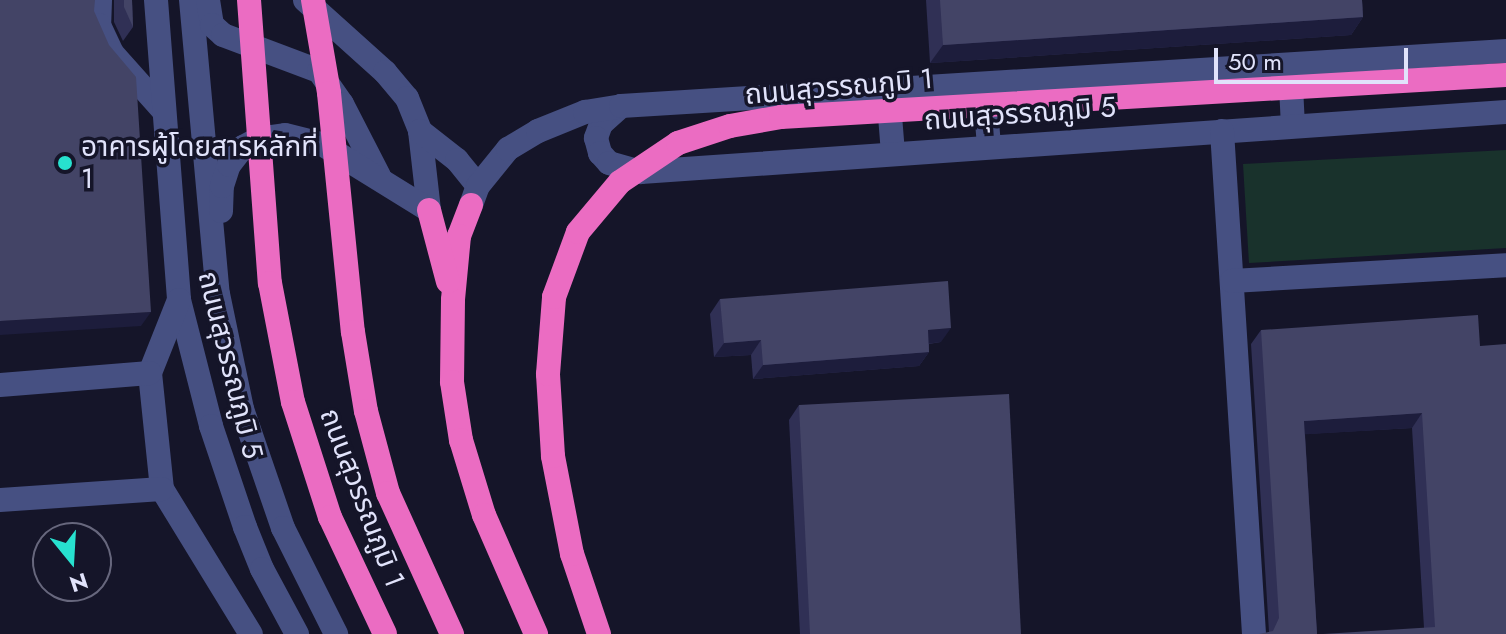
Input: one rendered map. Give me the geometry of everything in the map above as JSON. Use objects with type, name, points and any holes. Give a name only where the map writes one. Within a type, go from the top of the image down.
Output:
[{"type":"highway","name":"ถนนสุวรรณภูมิ 1","points":[[249,0],[270,283],[293,402],[330,517],[385,634]]},
{"type":"highway","name":"ถนนสุวรรณภูมิ 1","points":[[313,0],[329,93],[353,332],[366,411],[388,493],[452,634]]},
{"type":"highway","name":"ถนนสุวรรณภูมิ 1","points":[[599,634],[572,554],[553,456],[548,374],[554,297],[578,232],[620,182],[678,143],[730,126],[781,117],[1506,75]]},
{"type":"highway","points":[[474,196],[459,236],[453,300],[452,382],[461,440],[484,515],[536,634]]},
{"type":"highway","points":[[429,210],[453,300]]},
{"type":"street","points":[[100,0],[99,25],[112,53],[163,110]]},
{"type":"street","name":"ถนนสุวรรณภูมิ 5","points":[[156,0],[179,300],[211,426],[245,527],[262,569],[297,634]]},
{"type":"street","name":"ถนนสุวรรณภูมิ 5","points":[[191,0],[218,294],[242,409],[283,528],[336,634]]},
{"type":"street","points":[[208,0],[212,25],[223,35],[298,60],[319,71],[337,95],[379,176]]},
{"type":"street","points":[[305,0],[385,72],[407,98],[420,131],[429,210]]},
{"type":"street","name":"ถนนสุวรรณภูมิ 5","points":[[474,196],[508,149],[538,131],[585,112],[621,106],[1506,51]]},
{"type":"street","points":[[1289,65],[1293,126]]},
{"type":"street","points":[[984,84],[989,146]]},
{"type":"street","points":[[888,91],[893,153]]},
{"type":"street","name":"ถนนสุวรรณภูมิ 5","points":[[621,106],[601,124],[596,138],[600,153],[609,163],[641,172],[1506,112]]},
{"type":"street","points":[[420,131],[457,160],[474,196]]},
{"type":"street","points":[[1222,131],[1254,634]]},
{"type":"street","name":"ถนนสุวรรณภูมิ 5","points":[[218,294],[222,186],[229,165],[243,147],[258,139],[285,135],[322,144],[379,176],[429,210]]},
{"type":"street","points":[[1232,281],[1506,265]]},
{"type":"street","points":[[179,300],[150,373],[162,489],[251,634]]},
{"type":"street","points":[[0,385],[150,373]]},
{"type":"street","points":[[0,500],[162,489]]},
{"type":"green space","points":[[1506,150],[1506,248],[1249,263],[1243,164]]},
{"type":"building","name":"อาคารผู้โดยสารหลักที่ 1","points":[[0,0],[95,0],[94,11],[109,45],[136,77],[151,312],[0,321]]},
{"type":"building","points":[[124,0],[132,0],[133,27],[124,7]]},
{"type":"building","points":[[940,0],[1362,0],[1363,17],[943,45]]},
{"type":"building","points":[[948,281],[951,328],[928,330],[929,352],[763,365],[761,340],[724,343],[720,299]]},
{"type":"building","points":[[1478,315],[1480,346],[1506,344],[1506,634],[1323,634],[1435,627],[1422,413],[1304,421],[1317,634],[1259,634],[1273,631],[1279,618],[1261,330]]},
{"type":"building","points":[[1009,394],[1021,634],[810,634],[799,405]]},
{"type":"place","name":"อาคารผู้โดยสารหลักที่ 1","points":[[65,163]]}]
